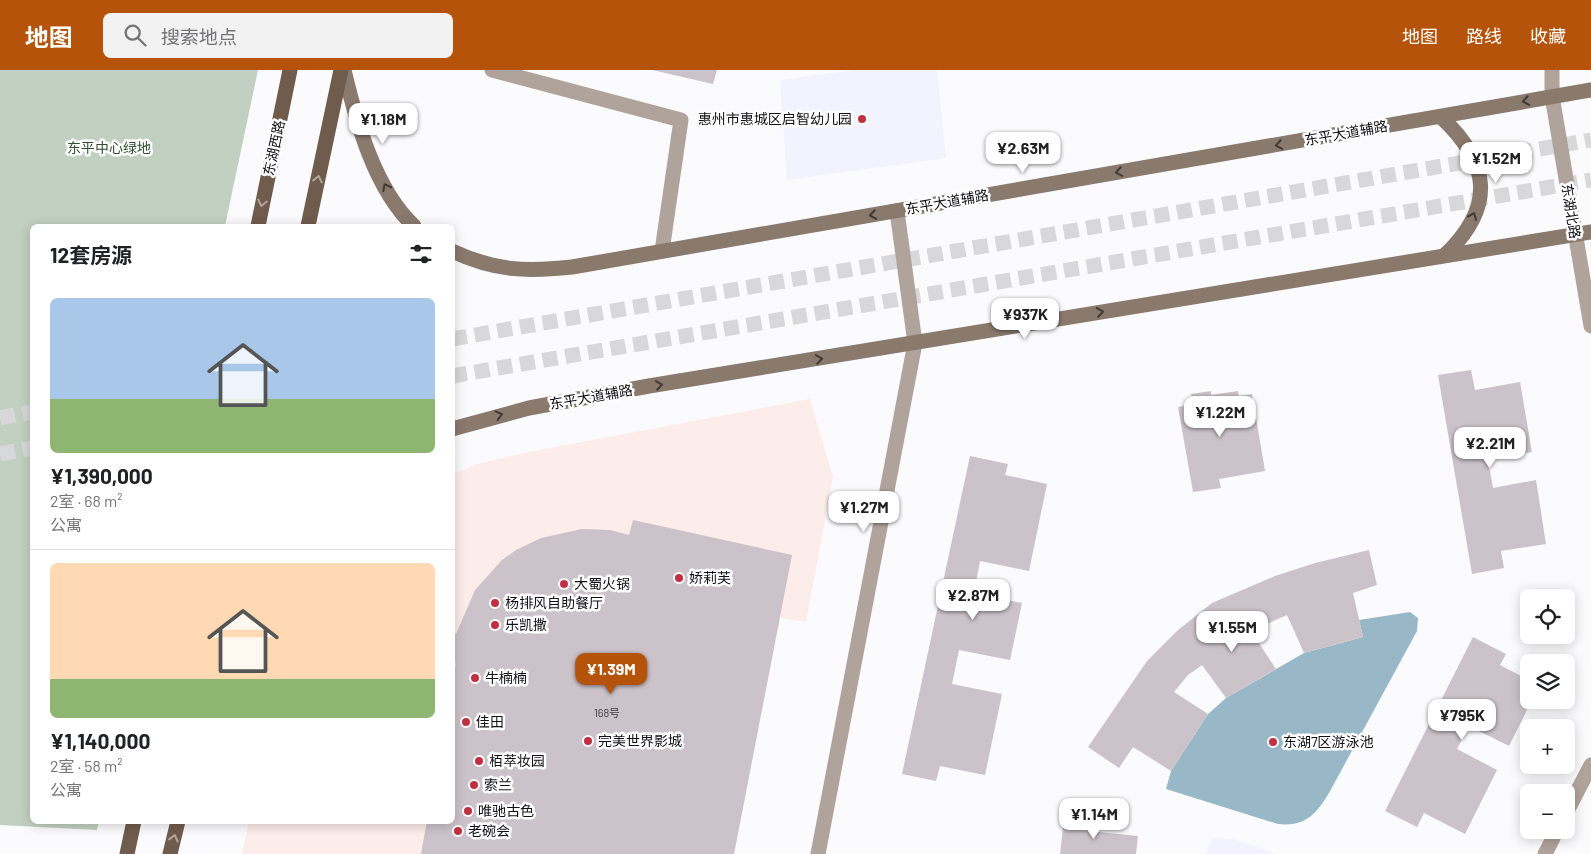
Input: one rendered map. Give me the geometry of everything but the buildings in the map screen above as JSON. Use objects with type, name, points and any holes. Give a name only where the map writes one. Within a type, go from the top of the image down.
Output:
[{"type":"main road","name":"东湖西路","points":[[258,224],[290,70]]},
{"type":"main road","points":[[308,224],[342,70]]},
{"type":"main road","points":[[342,70],[355,112],[377,170],[396,206],[412,224]]},
{"type":"main road","name":"东平大道辅路","points":[[455,252],[491,266],[511,270],[572,267],[1591,90]]},
{"type":"main road","points":[[1441,117],[1464,141],[1474,158],[1481,186],[1479,202],[1470,223],[1445,255]]},
{"type":"main road","name":"东平大道辅路","points":[[455,428],[529,408],[1591,232]]},
{"type":"main road","points":[[127,854],[133,824]]},
{"type":"main road","points":[[170,854],[177,824]]},
{"type":"street","points":[[492,70],[680,120],[662,251]]},
{"type":"street","name":"东湖北路","points":[[1552,70],[1552,96],[1574,235],[1591,326]]},
{"type":"street","points":[[818,854],[915,343],[897,211]]},
{"type":"street","points":[[1575,795],[1591,765]]},
{"type":"street","points":[[1545,854],[1552,839]]},
{"type":"shaded area","name":"惠州市惠城区启智幼儿园","points":[[854,70],[937,70],[946,158],[787,180],[780,80]]},
{"type":"shaded area","points":[[810,399],[833,477],[806,622],[780,618],[734,854],[242,854],[248,824],[455,824],[455,473],[477,464],[518,454]]},
{"type":"shaded area","points":[[1212,838],[1233,839],[1277,854],[1206,854]]},
{"type":"green space","name":"东平中心绿地","points":[[0,70],[258,70],[225,224],[30,224],[30,824],[98,824],[97,830],[0,825]]},
{"type":"water","name":"东湖7区游泳池","points":[[1410,612],[1418,618],[1417,631],[1329,793],[1319,808],[1308,818],[1295,824],[1278,824],[1166,789],[1171,771],[1208,714],[1226,698],[1304,653],[1363,637],[1359,620]]},
{"type":"tunnel","points":[[455,338],[1591,140]]},
{"type":"tunnel","points":[[455,375],[1591,180]]},
{"type":"tunnel","points":[[0,418],[30,412]]},
{"type":"tunnel","points":[[0,454],[30,448]]},
{"type":"place","name":"惠州市惠城区启智幼儿园","points":[[862,119]]},
{"type":"place","name":"娇莉芙","points":[[679,578]]},
{"type":"place","name":"大蜀火锅","points":[[564,584]]},
{"type":"place","name":"杨排风自助餐厅","points":[[495,603]]},
{"type":"place","name":"乐凯撒","points":[[495,625]]},
{"type":"place","name":"牛楠楠","points":[[475,678]]},
{"type":"place","name":"佳田","points":[[466,722]]},
{"type":"place","name":"完美世界影城","points":[[588,741]]},
{"type":"place","name":"东湖7区游泳池","points":[[1273,742]]},
{"type":"place","name":"栢萃妆园","points":[[479,761]]},
{"type":"place","name":"索兰","points":[[474,785]]},
{"type":"place","name":"唯驰古色","points":[[468,811]]},
{"type":"place","name":"老碗会","points":[[458,831]]}]
